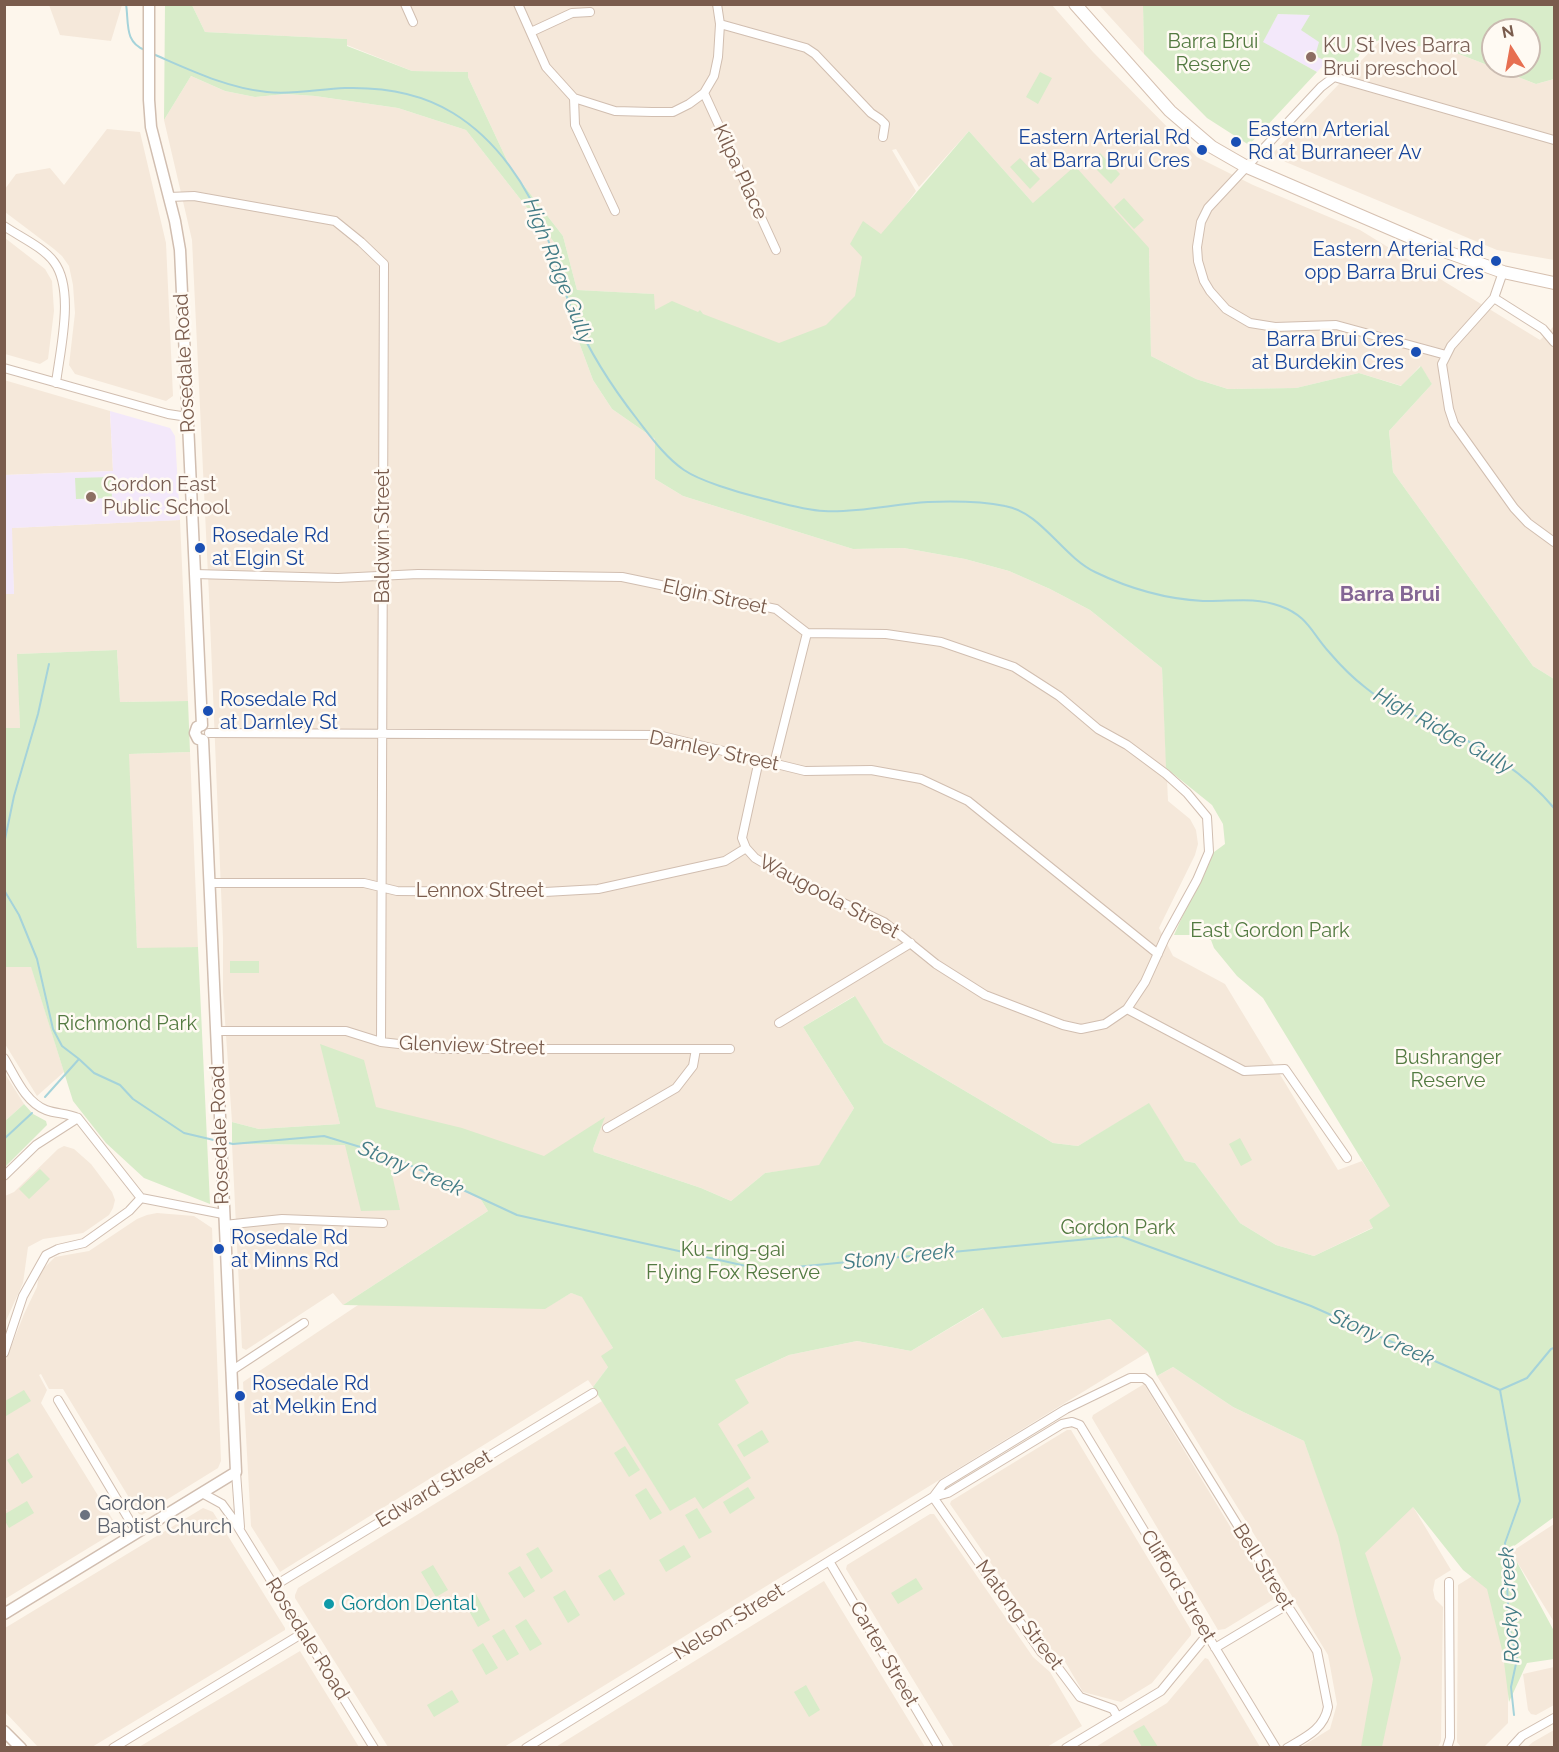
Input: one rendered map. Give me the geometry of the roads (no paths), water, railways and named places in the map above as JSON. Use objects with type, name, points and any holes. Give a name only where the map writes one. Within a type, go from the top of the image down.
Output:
[{"type":"main road","points":[[1075,4],[1170,111],[1212,147],[1245,166],[1433,247],[1503,272],[1554,283]]},
{"type":"street","name":"Rosedale Road","points":[[149,4],[151,127],[180,250],[195,574],[205,732],[222,1188],[240,1531]]},
{"type":"street","points":[[405,4],[413,21]]},
{"type":"street","points":[[518,4],[546,67],[574,98],[615,111],[673,112],[704,93],[714,76],[720,24],[717,4]]},
{"type":"street","points":[[531,32],[572,13],[590,12]]},
{"type":"street","points":[[720,24],[806,48],[815,54],[871,113],[885,124],[883,136]]},
{"type":"street","points":[[1446,355],[1336,325],[1275,327],[1263,326],[1238,317],[1226,309],[1209,291],[1201,272],[1198,261],[1198,236],[1208,208],[1245,166],[1321,87],[1334,77],[1554,140]]},
{"type":"street","name":"Kilpa Place","points":[[704,93],[776,250]]},
{"type":"street","points":[[574,98],[575,125],[615,211]]},
{"type":"street","name":"Baldwin Street","points":[[169,197],[194,196],[335,221],[384,264],[381,1042]]},
{"type":"street","points":[[4,226],[49,256],[60,273],[65,303],[56,383]]},
{"type":"street","points":[[1503,272],[1494,298],[1451,346],[1441,370],[1454,424],[1514,508],[1528,523],[1554,542]]},
{"type":"street","points":[[1494,298],[1543,329],[1554,342]]},
{"type":"street","points":[[4,368],[168,414],[188,417]]},
{"type":"street","name":"Elgin Street","points":[[195,574],[338,578],[418,574],[622,577],[776,609],[807,633]]},
{"type":"street","points":[[774,764],[807,633],[886,634],[941,642],[1014,667],[1059,696],[1098,729],[1127,746],[1166,774],[1187,793],[1208,818],[1209,852],[1145,982],[1127,1009],[1244,1071],[1285,1069],[1347,1158]]},
{"type":"street","name":"Darnley Street","points":[[205,732],[658,735],[805,771],[871,770],[921,778],[968,801],[1158,954]]},
{"type":"street","name":"Waugoola Street","points":[[759,760],[742,838],[746,848],[755,858],[784,875],[884,922],[936,964],[985,995],[1063,1025],[1081,1029],[1105,1024],[1127,1009]]},
{"type":"street","name":"Lennox Street","points":[[209,883],[237,881],[364,883],[397,891],[522,892],[598,889],[725,861],[746,848]]},
{"type":"street","points":[[779,1023],[911,943]]},
{"type":"street","name":"Glenview Street","points":[[216,1031],[346,1031],[381,1042],[443,1049],[730,1048]]},
{"type":"street","points":[[607,1128],[676,1088],[693,1066],[696,1049]]},
{"type":"street","points":[[4,1058],[30,1099],[46,1110],[78,1118],[141,1198],[224,1220],[282,1219],[383,1223]]},
{"type":"street","points":[[4,1176],[36,1145],[78,1118]]},
{"type":"street","points":[[4,1353],[23,1296],[46,1256],[58,1249],[84,1243],[129,1211],[141,1198]]},
{"type":"street","points":[[231,1371],[304,1323]]},
{"type":"street","name":"Nelson Street","points":[[933,1497],[943,1484],[1066,1409],[1130,1378],[1144,1378],[1149,1382]]},
{"type":"street","name":"Bell Street","points":[[1149,1382],[1317,1651],[1328,1707],[1322,1724],[1287,1748]]},
{"type":"street","name":"Edward Street","points":[[274,1586],[593,1393]]},
{"type":"street","points":[[58,1400],[137,1533]]},
{"type":"street","name":"Nelson Street","points":[[526,1748],[933,1497],[948,1493],[1062,1424],[1072,1422],[1080,1425]]},
{"type":"street","name":"Clifford Street","points":[[1080,1425],[1276,1747]]},
{"type":"street","points":[[4,1614],[236,1472]]},
{"type":"street","name":"Rosedale Road","points":[[202,1493],[222,1504],[374,1748]]},
{"type":"street","name":"Matong Street","points":[[933,1497],[1041,1652],[1056,1665],[1080,1697],[1113,1709],[1117,1716]]},
{"type":"street","name":"Carter Street","points":[[829,1561],[939,1748]]},
{"type":"street","points":[[1447,1748],[1450,1738],[1449,1582]]},
{"type":"street","points":[[1215,1648],[1287,1605]]},
{"type":"street","points":[[113,1748],[303,1633]]},
{"type":"street","points":[[1066,1748],[1161,1690],[1207,1635]]},
{"type":"street","points":[[1511,1748],[1522,1736],[1554,1718]]},
{"type":"street","points":[[4,1731],[21,1748]]},
{"type":"waterway","name":"High Ridge Gully","points":[[126,4],[131,37],[138,47],[145,50]]},
{"type":"waterway","name":"High Ridge Gully","points":[[153,54],[209,78],[252,90],[286,93],[359,88],[387,90],[415,96],[441,106],[469,124],[497,150],[530,199],[546,234],[574,316],[602,369],[659,446],[677,465],[691,474],[739,492],[816,510],[850,511],[937,502],[976,502],[1005,506],[1018,510],[1041,525],[1083,565],[1120,583],[1175,598],[1203,601],[1251,600],[1280,606],[1303,620],[1342,666],[1375,695],[1489,753],[1517,772],[1554,808]]},
{"type":"waterway","points":[[4,844],[14,796],[38,714],[49,664]]},
{"type":"waterway","points":[[4,890],[19,915],[37,959],[53,1029],[62,1046],[79,1059]]},
{"type":"waterway","name":"Stony Creek","points":[[45,1097],[79,1059],[94,1073],[120,1085],[133,1099],[184,1133],[218,1141]]},
{"type":"waterway","name":"Stony Creek","points":[[4,1139],[32,1113]]},
{"type":"waterway","name":"Stony Creek","points":[[224,1142],[233,1144],[324,1136],[390,1156],[517,1215],[764,1270],[1120,1236],[1311,1306],[1500,1390]]},
{"type":"waterway","name":"Rocky Creek","points":[[1514,1715],[1511,1687],[1517,1659],[1509,1626],[1505,1543],[1520,1501],[1500,1390],[1527,1378],[1554,1348]]},
{"type":"place","name":"KU St Ives Barra Brui preschool","points":[[1311,57]]},
{"type":"place","name":"Eastern Arterial Rd at Burraneer Av","points":[[1236,142]]},
{"type":"place","name":"Eastern Arterial Rd at Barra Brui Cres","points":[[1202,150]]},
{"type":"place","name":"Eastern Arterial Rd opp Barra Brui Cres","points":[[1496,261]]},
{"type":"place","name":"Barra Brui Cres at Burdekin Cres","points":[[1416,352]]},
{"type":"place","name":"Gordon East Public School","points":[[91,497]]},
{"type":"place","name":"Rosedale Rd at Elgin St","points":[[200,548]]},
{"type":"place","name":"Rosedale Rd at Darnley St","points":[[208,711]]},
{"type":"place","name":"Rosedale Rd at Minns Rd","points":[[219,1249]]},
{"type":"place","name":"Rosedale Rd at Melkin End","points":[[240,1396]]},
{"type":"place","name":"Gordon Baptist Church","points":[[85,1515]]},
{"type":"place","name":"Gordon Dental","points":[[329,1604]]},
{"type":"district","name":"Barra Brui","points":[[1390,595]]},
{"type":"park label","name":"Barra Brui Reserve","points":[[1213,54]]},
{"type":"park label","name":"East Gordon Park","points":[[1270,931]]},
{"type":"park label","name":"Richmond Park","points":[[127,1024]]},
{"type":"park label","name":"Bushranger Reserve","points":[[1448,1070]]},
{"type":"park label","name":"Gordon Park","points":[[1118,1228]]},
{"type":"park label","name":"Ku-ring-gai Flying Fox Reserve","points":[[733,1262]]}]
